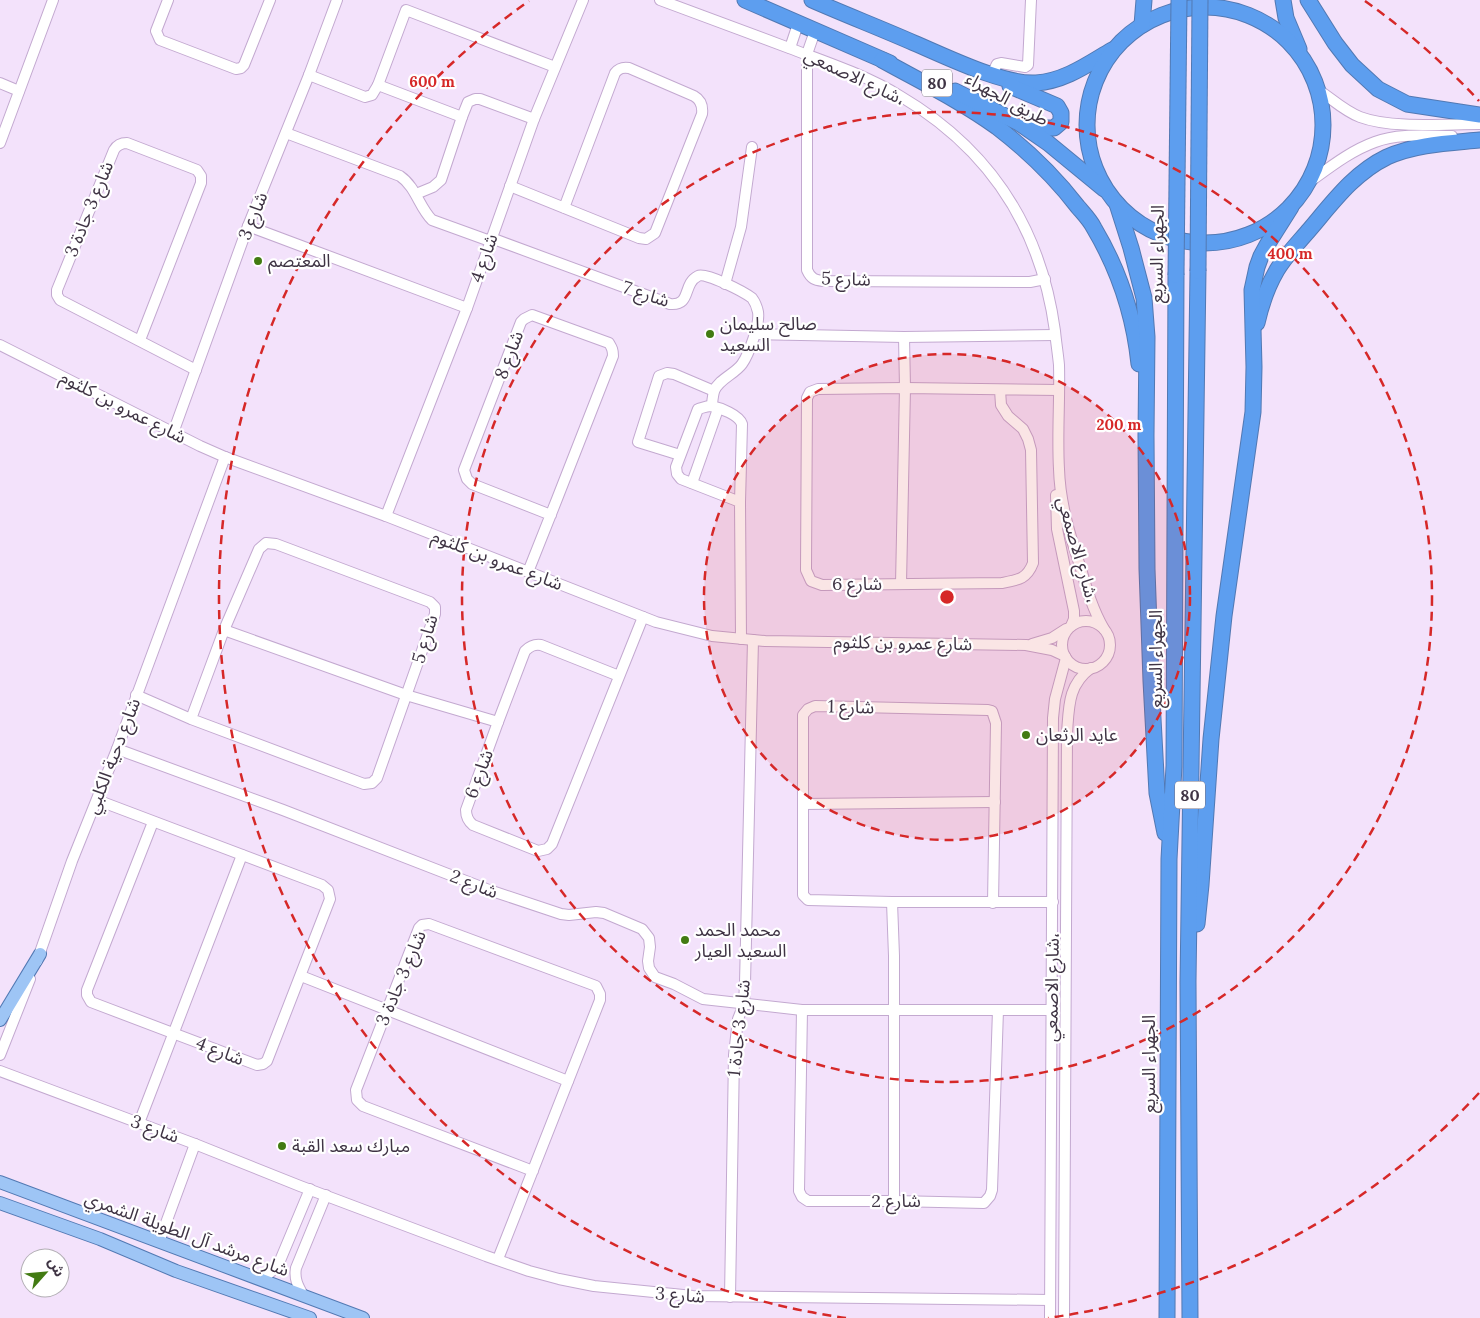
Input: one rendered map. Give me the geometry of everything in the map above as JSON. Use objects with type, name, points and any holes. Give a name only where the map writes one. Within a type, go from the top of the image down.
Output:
[{"type":"highway","name":"طريق الجهراء","points":[[745,0],[964,94],[1019,123],[1048,143],[1114,200]]},
{"type":"highway","name":"طريق الجهراء","points":[[812,0],[972,67],[1023,83],[1054,80],[1070,74],[1115,49]]},
{"type":"highway","points":[[1142,25],[1144,0]]},
{"type":"highway","name":"الجهراء السريع","points":[[1167,1318],[1169,859],[1174,756],[1179,0]]},
{"type":"highway","name":"الجهراء السريع","points":[[1190,1318],[1188,982],[1200,0]]},
{"type":"highway","points":[[1283,0],[1286,18],[1304,62]]},
{"type":"highway","points":[[1308,0],[1352,66],[1378,89],[1407,104],[1480,116]]},
{"type":"highway","name":"80","points":[[1201,7],[1222,8],[1242,13],[1261,21],[1284,38],[1304,62],[1317,88],[1322,109],[1321,151],[1308,183],[1292,207],[1262,230],[1231,241],[1198,243],[1181,241],[1150,230],[1136,220],[1114,200],[1101,180],[1093,161],[1089,141],[1090,101],[1105,63],[1115,49],[1142,25],[1160,16],[1180,10],[1201,7]]},
{"type":"highway","points":[[882,60],[965,107],[996,127],[1049,174],[1094,226],[1120,280],[1128,308],[1137,345],[1146,435]]},
{"type":"highway","points":[[964,94],[1027,122],[1047,128],[1054,128],[1062,122],[1061,113],[1057,106],[972,67]]},
{"type":"highway","points":[[1254,345],[1259,314],[1277,270],[1351,181],[1375,164],[1402,151],[1480,138]]},
{"type":"highway","points":[[1114,200],[1131,248],[1144,298],[1147,337],[1147,569],[1152,691],[1158,793],[1169,859]]},
{"type":"highway","points":[[1188,982],[1196,934],[1201,885],[1210,756],[1224,616],[1253,412],[1254,345],[1252,302],[1254,278],[1266,245],[1292,207]]},
{"type":"main road","points":[[0,1020],[40,954]]},
{"type":"main road","name":"شارع مرشد آل الطويلة الشمري","points":[[0,1182],[363,1318]]},
{"type":"main road","name":"شارع مرشد آل الطويلة الشمري","points":[[0,1203],[90,1236],[176,1271],[310,1318]]},
{"type":"main road","points":[[90,1236],[88,1229],[94,1226],[136,1240],[158,1242]]},
{"type":"street","points":[[0,143],[53,0]]},
{"type":"street","points":[[168,0],[156,31],[160,40],[236,69],[244,65],[270,0]]},
{"type":"street","name":"شارع 3","points":[[173,433],[248,226],[337,0]]},
{"type":"street","name":"شارع 4","points":[[386,516],[467,308],[534,119],[583,0]]},
{"type":"street","name":"شارع الاصمعي،","points":[[660,0],[807,54],[872,81],[899,95],[931,117],[966,145],[986,166],[1002,188],[1035,250],[1045,279],[1059,363],[1059,469],[1064,511],[1094,610],[1104,629]]},
{"type":"street","points":[[992,74],[997,64],[1025,67],[1028,65],[1031,0]]},
{"type":"street","points":[[309,75],[365,97],[370,97],[374,94],[378,85],[406,10],[554,67]]},
{"type":"street","points":[[790,48],[798,24]]},
{"type":"street","points":[[807,54],[815,31]]},
{"type":"street","name":"شارع 5","points":[[807,54],[807,270],[812,278],[824,281],[1030,282],[1045,279]]},
{"type":"street","points":[[510,186],[564,208],[639,238],[646,239],[653,236],[702,114],[700,100],[629,68],[617,70],[564,208]]},
{"type":"street","points":[[0,83],[19,91]]},
{"type":"street","points":[[378,85],[462,117]]},
{"type":"street","points":[[1317,88],[1360,117],[1410,125],[1480,124]]},
{"type":"street","points":[[416,194],[433,187],[441,180],[468,102],[480,99],[534,119]]},
{"type":"street","points":[[286,133],[400,176],[406,180],[432,220],[490,240]]},
{"type":"street","points":[[1308,183],[1353,153],[1377,141],[1404,137],[1480,138]]},
{"type":"street","name":"شارع 3 جادة 3","points":[[140,340],[202,180],[197,170],[123,143],[119,144],[114,150],[56,293],[60,300],[196,370]]},
{"type":"street","points":[[725,284],[741,227],[752,148]]},
{"type":"street","points":[[248,226],[467,308]]},
{"type":"street","name":"شارع 7","points":[[490,240],[670,304],[681,303],[691,282],[700,275],[725,284],[752,298],[759,319],[746,359],[714,391]]},
{"type":"street","name":"شارع 8","points":[[528,572],[551,515],[613,356],[613,350],[609,343],[532,315],[522,322],[464,470],[467,479],[472,484],[551,515]]},
{"type":"street","points":[[755,334],[904,337],[1055,335]]},
{"type":"street","points":[[901,584],[905,388],[904,337]]},
{"type":"street","name":"شارع عمرو بن كلثوم","points":[[0,345],[173,433],[225,457],[386,516],[656,622],[712,636],[741,639],[1026,645],[1052,650],[1066,657]]},
{"type":"street","points":[[680,455],[638,442],[659,376],[667,373],[674,374],[714,391],[715,408],[692,483]]},
{"type":"street","name":"شارع 6","points":[[1000,390],[1002,405],[1008,416],[1023,429],[1031,450],[1034,563],[1030,572],[1022,578],[1002,583],[814,583],[807,574],[806,560],[807,398],[810,392],[818,389],[905,388],[1059,390]]},
{"type":"street","points":[[740,502],[681,479],[677,474],[676,467],[698,409],[704,407],[715,408],[736,416],[742,424],[740,502],[741,639]]},
{"type":"street","name":"شارع دحية الكلبي","points":[[0,1055],[40,954],[72,861],[117,749],[225,457]]},
{"type":"street","name":"شارع الاصمعي،","points":[[1059,469],[1056,494],[1057,529],[1073,607],[1074,619],[1070,626]]},
{"type":"street","name":"شارع 5","points":[[136,696],[192,719],[364,784],[372,783],[377,778],[435,610],[430,602],[276,544],[266,543],[259,549],[224,630],[192,719]]},
{"type":"street","name":"شارع 6","points":[[618,676],[541,645],[532,645],[525,651],[466,810],[466,817],[473,825],[538,851],[544,850],[552,844],[643,617]]},
{"type":"street","points":[[1084,621],[1098,624],[1104,629],[1108,636],[1109,644],[1108,652],[1104,659],[1092,668],[1082,668],[1073,665],[1062,649],[1062,641],[1070,626],[1084,621]]},
{"type":"street","name":"شارع عمرو بن كلثوم","points":[[1026,645],[1052,638],[1070,626]]},
{"type":"street","points":[[224,630],[406,695],[498,722]]},
{"type":"street","name":"شارع 3 جادة 1","points":[[730,1297],[734,1055],[738,1018],[744,1004],[748,912],[753,640]]},
{"type":"street","name":"شارع الاصمعي،","points":[[1050,1318],[1053,718],[1055,700],[1066,657]]},
{"type":"street","name":"شارع الاصمعي،","points":[[1064,1318],[1067,733],[1072,690],[1081,676],[1092,668]]},
{"type":"street","name":"شارع 1","points":[[993,902],[996,718],[992,711],[815,706],[808,709],[803,715],[804,895],[806,898],[812,901],[892,902],[993,902],[1053,902]]},
{"type":"street","name":"شارع 2","points":[[117,749],[283,810],[489,890],[561,914],[604,913],[642,928],[649,938],[649,968],[655,977],[674,984],[703,999],[802,1010],[1051,1010]]},
{"type":"street","name":"شارع 4","points":[[97,800],[322,885],[328,890],[330,899],[267,1061],[263,1064],[257,1065],[92,1002],[88,996],[87,990],[153,822]]},
{"type":"street","points":[[803,804],[995,802]]},
{"type":"street","points":[[139,1123],[242,855]]},
{"type":"street","points":[[892,902],[894,1201]]},
{"type":"street","name":"شارع 3 جادة 3","points":[[498,1259],[533,1171],[600,1000],[600,994],[596,986],[425,924],[419,928],[356,1090],[357,1100],[359,1104],[533,1171]]},
{"type":"street","points":[[301,976],[568,1081]]},
{"type":"street","name":"شارع 2","points":[[802,1010],[799,1191],[802,1197],[808,1202],[984,1203],[992,1190],[998,1010]]},
{"type":"street","name":"شارع 3","points":[[0,1071],[195,1144],[326,1196],[529,1271],[594,1286],[693,1296],[1050,1300]]},
{"type":"street","points":[[158,1242],[195,1144]]},
{"type":"street","points":[[254,1277],[267,1276],[279,1263],[310,1189]]},
{"type":"street","points":[[303,1296],[297,1284],[296,1268],[326,1196]]},
{"type":"place","name":"المعتصم","points":[[258,261]]},
{"type":"place","name":"صالح سليمان السعيد","points":[[710,334]]},
{"type":"place","name":"عايد الرثعان","points":[[1026,735]]},
{"type":"place","name":"محمد الحمد السعيد العيار","points":[[685,940]]},
{"type":"place","name":"مبارك سعد القبة","points":[[282,1146]]}]
